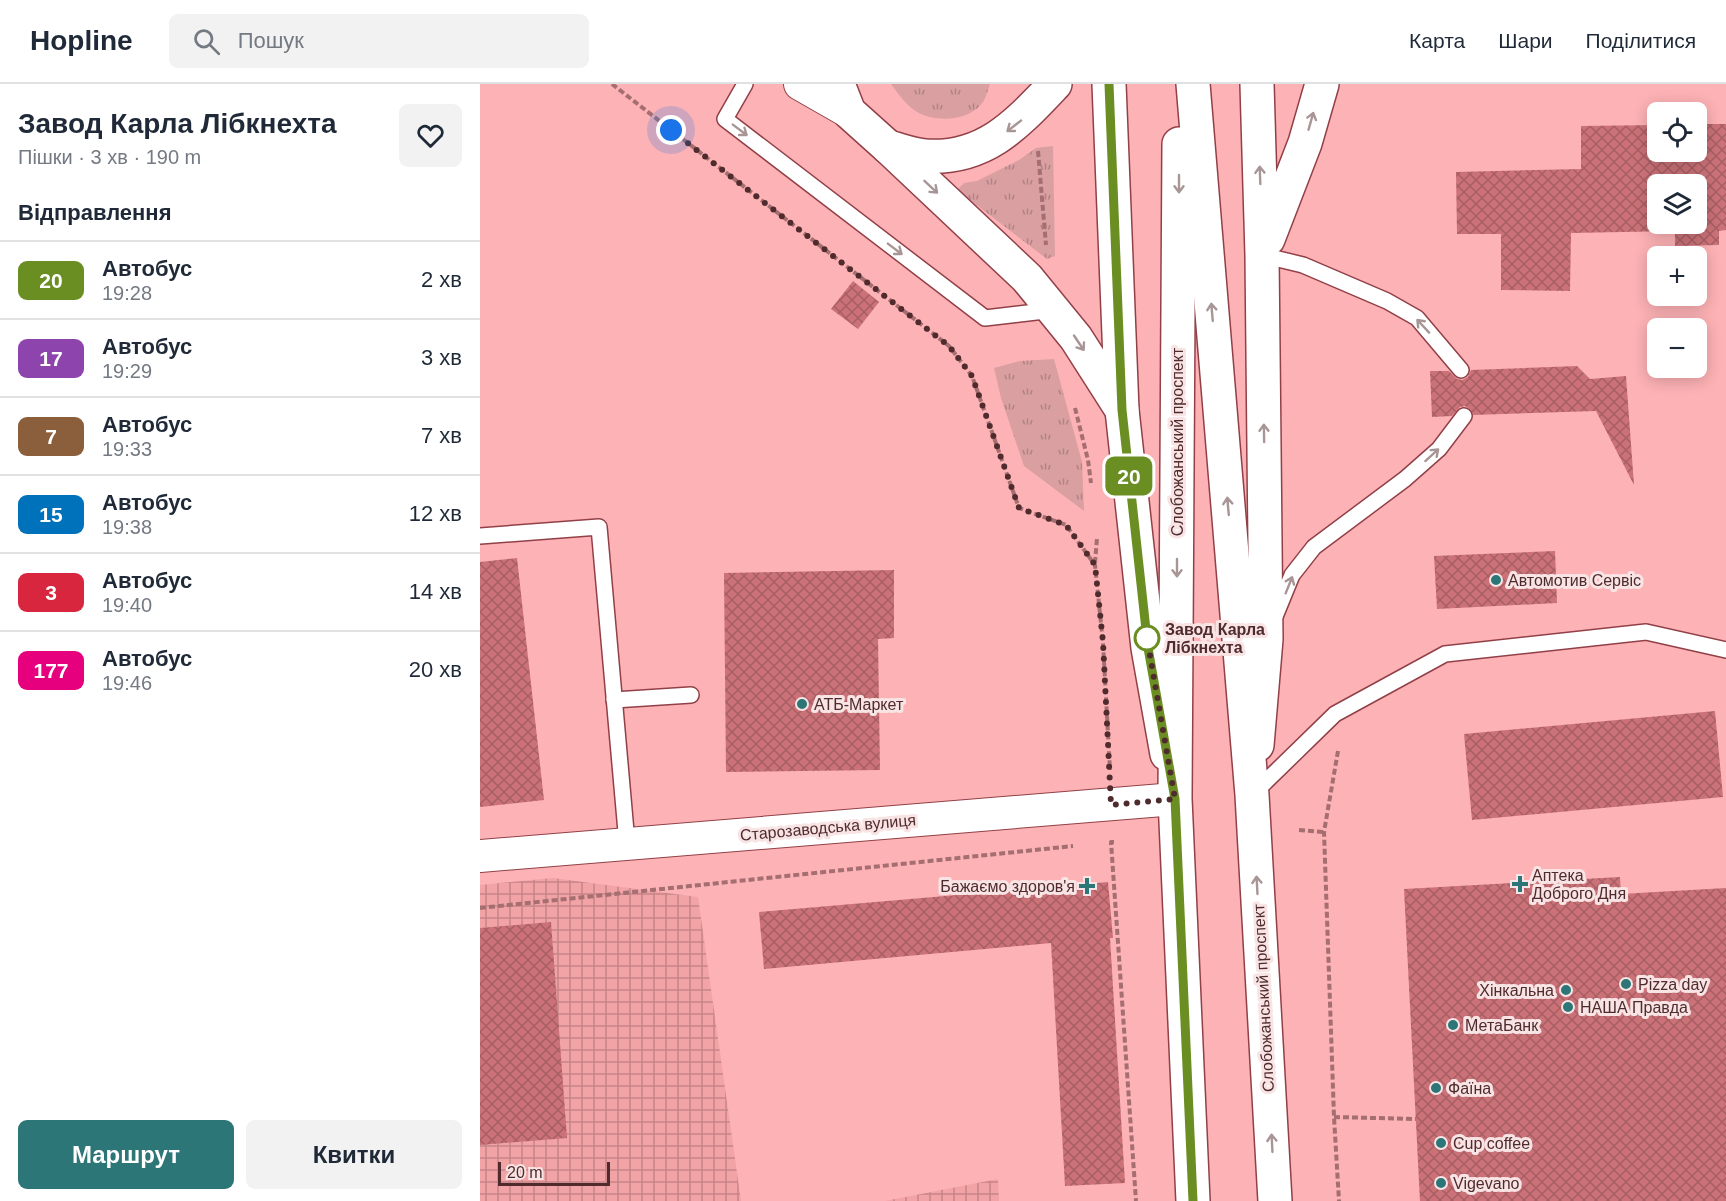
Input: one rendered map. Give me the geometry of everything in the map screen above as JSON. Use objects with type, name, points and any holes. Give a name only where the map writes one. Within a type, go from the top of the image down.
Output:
[{"type":"main road","points":[[888,147],[923,156],[960,154],[994,141],[1021,120],[1055,84]]},
{"type":"main road","name":"Слобожанський проспект","points":[[1109,84],[1122,410],[1148,648],[1175,799]]},
{"type":"main road","name":"Слобожанський проспект","points":[[1179,84],[1175,799],[1193,1201]]},
{"type":"main road","name":"Слобожанський проспект","points":[[1193,84],[1252,795],[1275,1201]]},
{"type":"main road","name":"Слобожанський проспект","points":[[1252,795],[1266,639],[1262,255],[1257,84]]},
{"type":"main road","points":[[1262,255],[1305,143],[1322,84]]},
{"type":"main road","points":[[844,98],[888,147],[1027,278],[1076,338],[1122,410]]},
{"type":"street","points":[[800,84],[844,98]]},
{"type":"street","name":"Старозаводська вулиця","points":[[480,856],[1175,799]]},
{"type":"lane","points":[[745,84],[725,119],[985,318],[1053,310]]},
{"type":"lane","points":[[1262,255],[1304,265],[1387,301],[1416,318],[1461,370]]},
{"type":"lane","points":[[1266,639],[1293,575],[1314,548],[1405,479],[1439,448],[1464,416]]},
{"type":"lane","points":[[480,536],[598,527],[627,843]]},
{"type":"lane","points":[[1252,795],[1335,714],[1445,654],[1646,632],[1726,650]]},
{"type":"lane","points":[[614,700],[691,696]]},
{"type":"path","points":[[612,84],[949,346],[972,376],[1019,508],[1066,525],[1095,565],[1103,642],[1111,842],[1136,1201]]},
{"type":"path","points":[[1335,714],[1338,751],[1324,832],[1339,1201]]},
{"type":"path","points":[[1299,830],[1324,832]]},
{"type":"path","points":[[1111,842],[1120,841]]},
{"type":"path","points":[[480,908],[1075,846]]},
{"type":"path","points":[[1334,1117],[1416,1119]]},
{"type":"shaded area","points":[[553,878],[698,897],[741,1201],[480,1201],[480,885]]},
{"type":"shaded area","points":[[998,1179],[999,1201],[885,1201]]},
{"type":"green space","points":[[891,84],[990,84],[984,100],[977,108],[961,116],[943,119],[917,112],[906,103]]},
{"type":"green space","points":[[1053,146],[1055,256],[1047,259],[957,190],[964,183],[977,181],[1019,160],[1036,148]]},
{"type":"green space","points":[[1054,359],[1082,462],[1084,511],[1024,466],[1001,398],[994,368],[1020,361]]},
{"type":"building","points":[[1707,124],[1726,124],[1726,230],[1719,231],[1719,245],[1675,246],[1675,234],[1707,234],[1707,174],[1647,174],[1647,232],[1571,233],[1570,291],[1501,290],[1501,234],[1457,234],[1456,172],[1581,169],[1581,126],[1647,125],[1647,162],[1707,162]]},
{"type":"building","points":[[853,281],[879,302],[858,329],[831,309]]},
{"type":"building","points":[[1577,366],[1590,379],[1626,376],[1634,485],[1596,411],[1473,415],[1465,406],[1460,407],[1452,416],[1432,417],[1430,371],[1449,371],[1457,379],[1462,380],[1468,377],[1471,370]]},
{"type":"building","name":"Автомотив Сервіс","points":[[1555,551],[1557,603],[1437,609],[1434,556]]},
{"type":"building","points":[[517,558],[544,800],[480,807],[480,562]]},
{"type":"building","name":"АТБ-Маркет","points":[[894,570],[894,638],[878,639],[880,770],[726,772],[724,573]]},
{"type":"building","points":[[1715,711],[1723,797],[1472,820],[1464,734]]},
{"type":"building","name":"НАША Правда","points":[[1620,877],[1621,894],[1726,888],[1726,1201],[1420,1201],[1404,889]]},
{"type":"building","points":[[1108,882],[1113,938],[1110,938],[1125,1183],[1065,1186],[1051,943],[764,969],[759,912]]},
{"type":"building","points":[[551,922],[567,1138],[480,1145],[480,928]]},
{"type":"bus line","name":"20","points":[[1109,84],[1122,410],[1148,648],[1175,799],[1193,1201]]},
{"type":"place","name":"Автомотив Сервіс","points":[[1496,580]]},
{"type":"place","name":"Завод Карла Лібкнехта","points":[[1147,638]]},
{"type":"place","name":"АТБ-Маркет","points":[[802,704]]},
{"type":"place","name":"Аптека Доброго Дня","points":[[1520,884]]},
{"type":"place","name":"Бажаємо здоров'я","points":[[1087,886]]},
{"type":"place","name":"Pizza day","points":[[1626,984]]},
{"type":"place","name":"Хінкальна","points":[[1566,990]]},
{"type":"place","name":"НАША Правда","points":[[1568,1007]]},
{"type":"place","name":"МетаБанк","points":[[1453,1025]]},
{"type":"place","name":"Фаїна","points":[[1436,1088]]},
{"type":"place","name":"Cup coffee","points":[[1441,1143]]},
{"type":"place","name":"Vigevano","points":[[1441,1183]]},
{"type":"route","points":[[671,130],[949,346],[972,376],[1019,508],[1066,525],[1095,565],[1103,642],[1111,805],[1175,799],[1147,638]]}]
